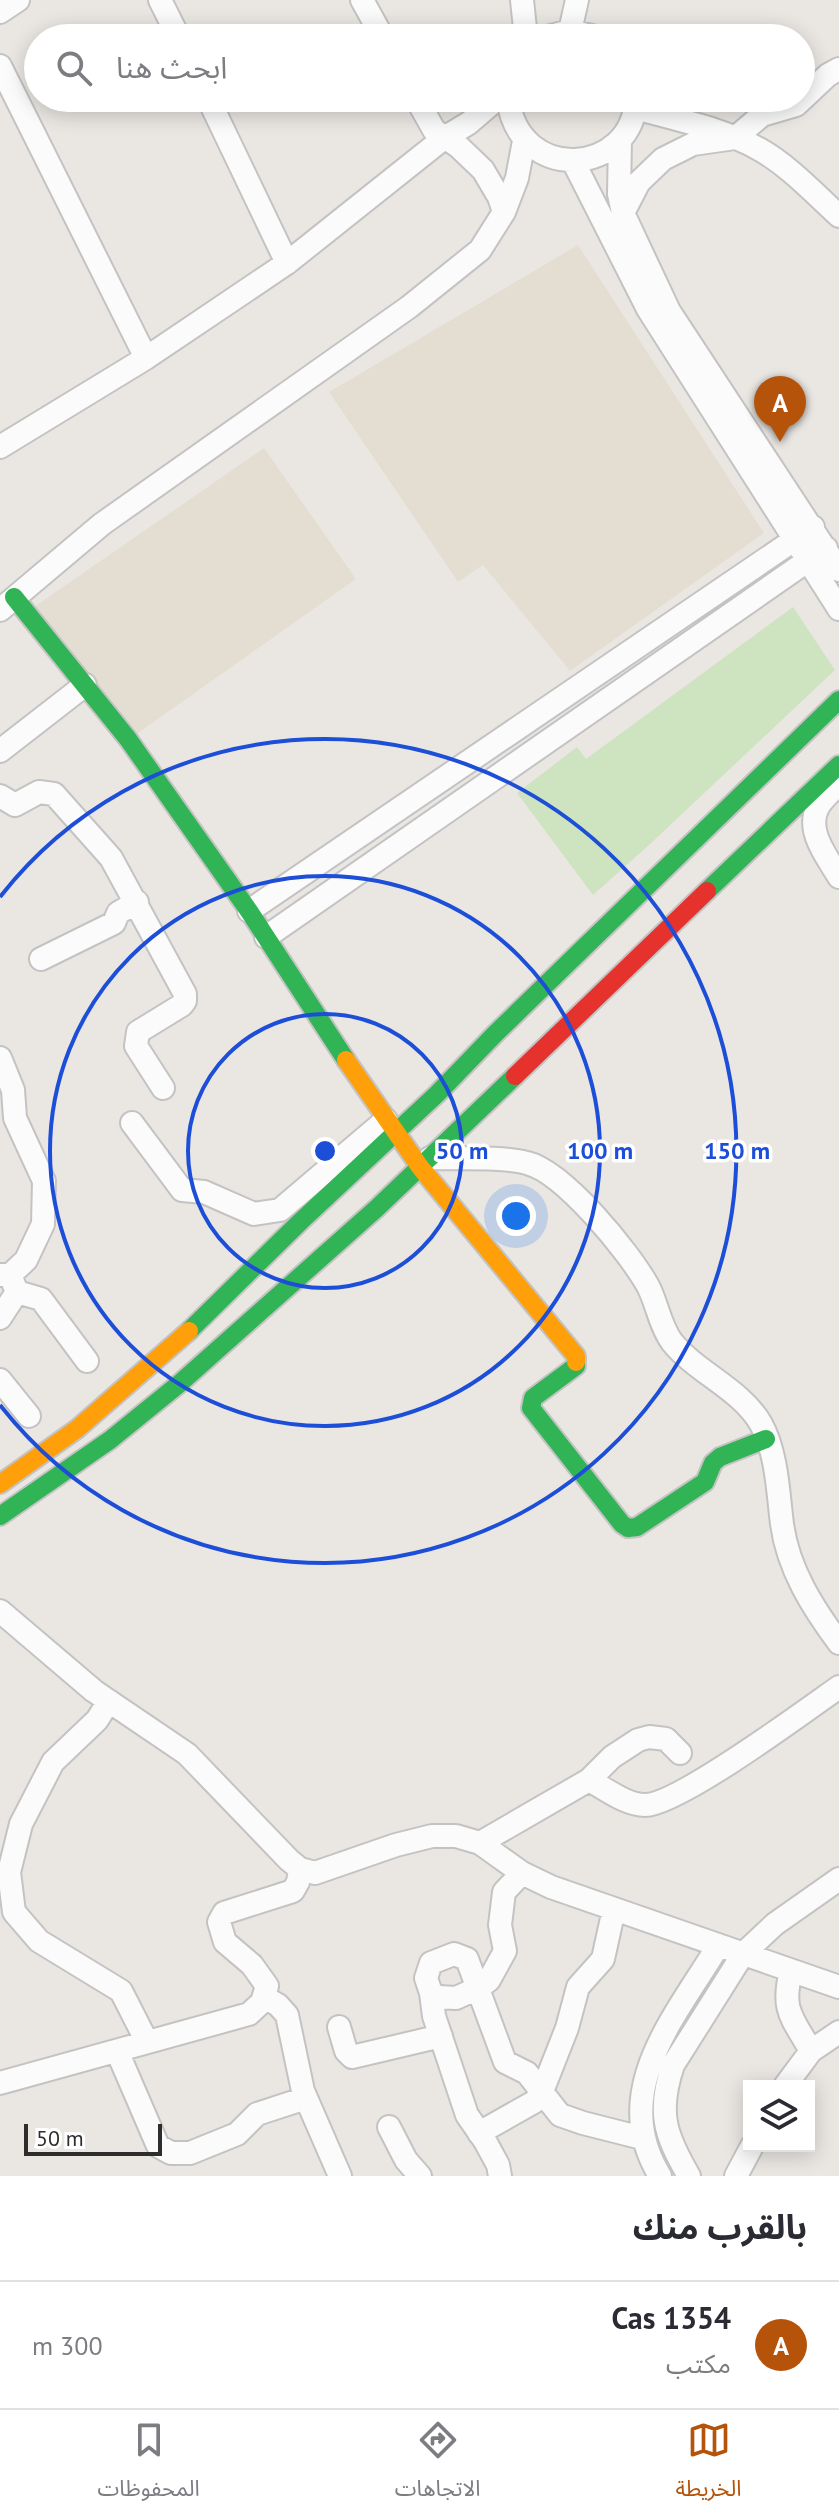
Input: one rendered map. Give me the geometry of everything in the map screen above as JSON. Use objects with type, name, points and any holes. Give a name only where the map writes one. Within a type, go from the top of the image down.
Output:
[{"type":"street","points":[[0,12],[18,0]]},
{"type":"street","points":[[160,0],[172,24]]},
{"type":"street","points":[[362,0],[375,24]]},
{"type":"street","points":[[522,0],[525,24]]},
{"type":"street","points":[[572,24],[577,0]]},
{"type":"street","points":[[0,66],[146,358]]},
{"type":"street","points":[[815,87],[839,69]]},
{"type":"street","points":[[215,112],[287,263]]},
{"type":"street","points":[[424,112],[434,130],[483,170],[504,212]]},
{"type":"street","points":[[0,447],[146,358],[287,263],[444,138],[482,112]]},
{"type":"street","points":[[509,112],[524,141],[546,156],[573,161],[598,155],[620,140],[630,125],[634,112]]},
{"type":"street","points":[[661,112],[735,138],[777,161],[839,216]]},
{"type":"street","points":[[623,213],[639,182],[663,159],[693,144],[735,138],[762,115],[772,112]]},
{"type":"street","points":[[620,140],[618,175],[623,213],[669,311],[818,554],[839,609]]},
{"type":"street","points":[[524,141],[517,178],[504,212],[480,250],[448,278],[102,524],[7,604],[85,685],[128,739],[249,911],[391,1127],[425,1163],[578,1359],[576,1366],[533,1398],[531,1408],[622,1524],[628,1528],[637,1527],[705,1482],[713,1463],[720,1457],[766,1439]]},
{"type":"street","points":[[573,161],[648,309],[805,533]]},
{"type":"street","points":[[249,911],[805,533]]},
{"type":"street","points":[[818,554],[839,570]]},
{"type":"street","points":[[266,937],[818,554]]},
{"type":"street","points":[[0,751],[85,685]]},
{"type":"street","points":[[0,1484],[77,1429],[178,1342],[391,1127],[839,700]]},
{"type":"street","points":[[0,1516],[110,1440],[179,1384],[425,1163],[839,765]]},
{"type":"street","points":[[839,783],[818,807],[814,821],[816,837],[839,877]]},
{"type":"street","points":[[0,796],[15,805],[39,792],[54,794],[111,858],[137,902],[185,994],[182,1005],[138,1032],[135,1039],[136,1046],[163,1088]]},
{"type":"street","points":[[41,959],[114,923],[118,913],[137,902]]},
{"type":"street","points":[[0,1058],[13,1090],[15,1118],[44,1181],[43,1224],[26,1260],[9,1281],[0,1318]]},
{"type":"street","points":[[132,1123],[182,1190],[204,1192],[246,1211],[263,1214],[287,1205],[391,1127]]},
{"type":"street","points":[[425,1163],[526,1162],[565,1184],[605,1228],[647,1285],[671,1341],[743,1402],[761,1424],[779,1479],[782,1526],[792,1563],[810,1602],[839,1643]]},
{"type":"street","points":[[9,1281],[41,1299],[87,1361]]},
{"type":"street","points":[[0,1380],[29,1416]]},
{"type":"street","points":[[0,1611],[109,1701],[187,1754],[300,1869],[315,1873],[432,1836],[456,1836],[480,1843],[522,1873],[551,1887],[839,1987]]},
{"type":"street","points":[[589,1780],[632,1803],[661,1803],[745,1752],[839,1687]]},
{"type":"street","points":[[109,1701],[97,1720],[53,1762],[21,1824],[9,1872],[7,1915],[39,1941],[121,1991],[147,2042]]},
{"type":"street","points":[[480,1843],[589,1780],[612,1757],[638,1740],[649,1737],[666,1739],[680,1753]]},
{"type":"street","points":[[0,2083],[249,2014],[264,1997],[267,1986],[252,1965],[225,1942],[219,1922],[224,1913],[293,1891],[300,1869]]},
{"type":"street","points":[[431,1993],[456,1998],[489,1980],[505,1951],[500,1925],[504,1892],[522,1873]]},
{"type":"street","points":[[689,2176],[670,2143],[665,2126],[666,2085],[683,2047],[743,1954],[775,1924],[839,1879]]},
{"type":"street","points":[[479,2133],[534,2102],[541,2094],[567,2028],[578,1987],[603,1959],[614,1909]]},
{"type":"street","points":[[660,2176],[642,2138],[640,2103],[647,2068],[718,1946]]},
{"type":"street","points":[[500,2176],[498,2165],[467,2115],[426,1978],[431,1963],[454,1954],[467,1959],[505,2062],[527,2073],[560,2115],[642,2138]]},
{"type":"street","points":[[791,1971],[785,1995],[787,2004],[811,2051]]},
{"type":"street","points":[[264,1997],[287,2015],[306,2098],[340,2176]]},
{"type":"street","points":[[339,2027],[346,2051],[352,2057],[441,2036]]},
{"type":"street","points":[[789,2080],[811,2051],[839,2032]]},
{"type":"street","points":[[117,2051],[158,2146],[171,2153],[190,2153],[237,2134],[257,2114],[306,2098]]},
{"type":"street","points":[[389,2127],[406,2160],[420,2176]]},
{"type":"street","points":[[736,2176],[749,2152]]},
{"type":"shaded area","points":[[578,245],[764,533],[570,671],[483,565],[458,582],[329,392]]},
{"type":"shaded area","points":[[264,448],[356,579],[138,733],[34,607]]},
{"type":"green space","points":[[793,607],[835,670],[593,895],[517,793],[577,747],[586,759]]},
{"type":"traffic: fast","points":[[14,597],[128,739],[249,911],[346,1060]]},
{"type":"traffic: fast","points":[[189,1331],[437,1094],[839,700]]},
{"type":"traffic: fast","points":[[707,891],[839,765]]},
{"type":"traffic: fast","points":[[0,1516],[110,1440],[179,1384],[377,1208],[515,1076]]},
{"type":"traffic: fast","points":[[576,1362],[576,1366],[533,1398],[531,1408],[628,1528],[637,1527],[705,1482],[713,1463],[720,1457],[766,1439]]},
{"type":"traffic: slow","points":[[346,1060],[420,1167],[576,1356],[576,1362]]},
{"type":"traffic: slow","points":[[0,1484],[77,1429],[189,1331]]},
{"type":"traffic: jam","points":[[515,1076],[707,891]]},
{"type":"place","name":"Cas 1354","points":[[780,442]]}]
